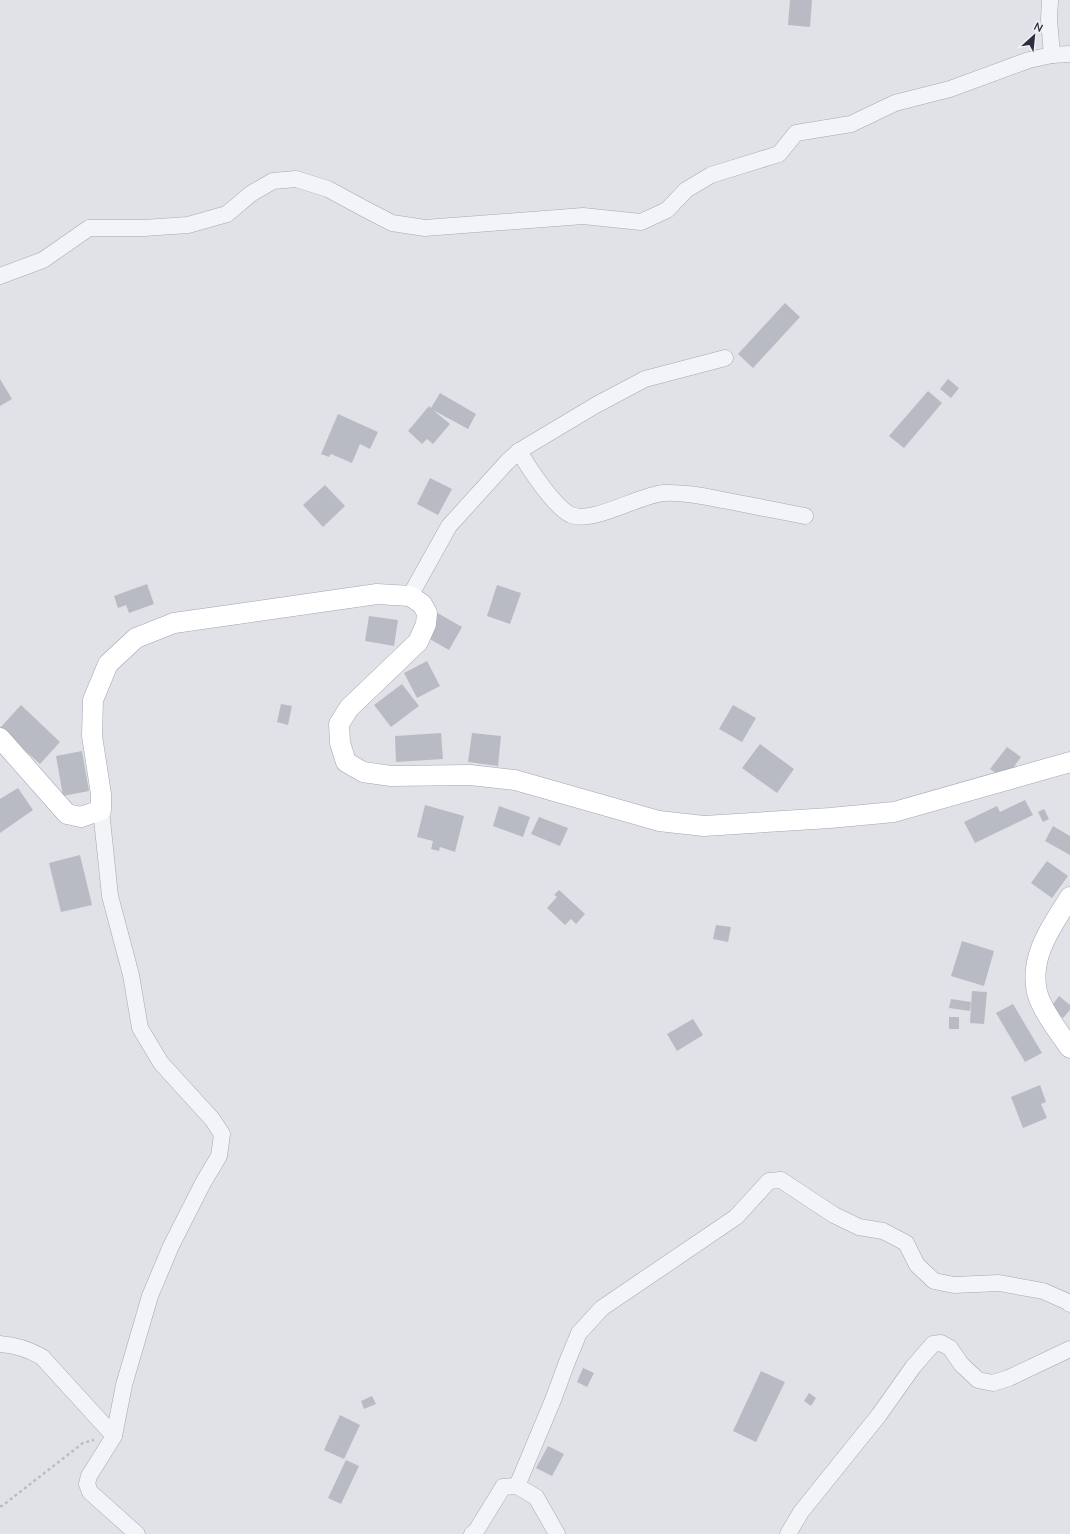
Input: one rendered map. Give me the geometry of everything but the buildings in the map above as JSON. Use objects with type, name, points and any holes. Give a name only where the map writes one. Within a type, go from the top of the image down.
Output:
[{"type":"main road","points":[[0,738],[67,814],[81,817],[100,810],[101,794],[92,736],[93,700],[108,664],[136,638],[174,623],[378,594],[410,596],[422,604],[427,613],[426,624],[418,642],[350,708],[339,724],[340,743],[346,762],[363,772],[391,776],[470,775],[515,780],[659,821],[704,826],[830,818],[894,812],[1070,762]]},
{"type":"main road","points":[[1070,897],[1044,939],[1036,969],[1038,993],[1051,1020],[1070,1048]]},
{"type":"street","points":[[1050,0],[1049,19],[1052,55]]},
{"type":"street","points":[[0,276],[43,260],[89,228],[144,228],[188,225],[226,214],[252,193],[273,181],[296,179],[328,189],[392,223],[425,228],[583,216],[641,222],[667,210],[686,190],[711,175],[779,154],[796,133],[851,124],[895,103],[950,89],[1029,60],[1052,55],[1070,54]]},
{"type":"street","points":[[410,596],[448,526],[507,462],[519,452],[596,405],[644,378],[725,358]]},
{"type":"street","points":[[519,452],[546,491],[570,514],[590,516],[644,497],[664,493],[687,494],[806,516]]},
{"type":"street","points":[[100,810],[110,896],[130,975],[140,1028],[161,1063],[212,1119],[222,1134],[219,1156],[170,1246],[150,1296],[124,1385],[114,1436],[89,1476],[88,1484],[90,1492],[137,1534]]},
{"type":"street","points":[[517,1486],[553,1400],[578,1333],[602,1308],[736,1217],[769,1181],[781,1180],[834,1215],[859,1227],[883,1231],[906,1243],[917,1265],[934,1281],[954,1285],[999,1283],[1036,1290],[1049,1294],[1070,1304]]},
{"type":"street","points":[[788,1534],[801,1512],[879,1415],[913,1367],[933,1344],[941,1343],[950,1348],[961,1364],[978,1380],[993,1383],[1009,1378],[1070,1349]]},
{"type":"street","points":[[0,1344],[14,1345],[28,1349],[42,1357],[114,1436]]},
{"type":"street","points":[[472,1534],[476,1531],[503,1487],[517,1486],[536,1497],[557,1534]]},
{"type":"path","points":[[0,1506],[2,1506],[83,1443],[114,1436]]}]
